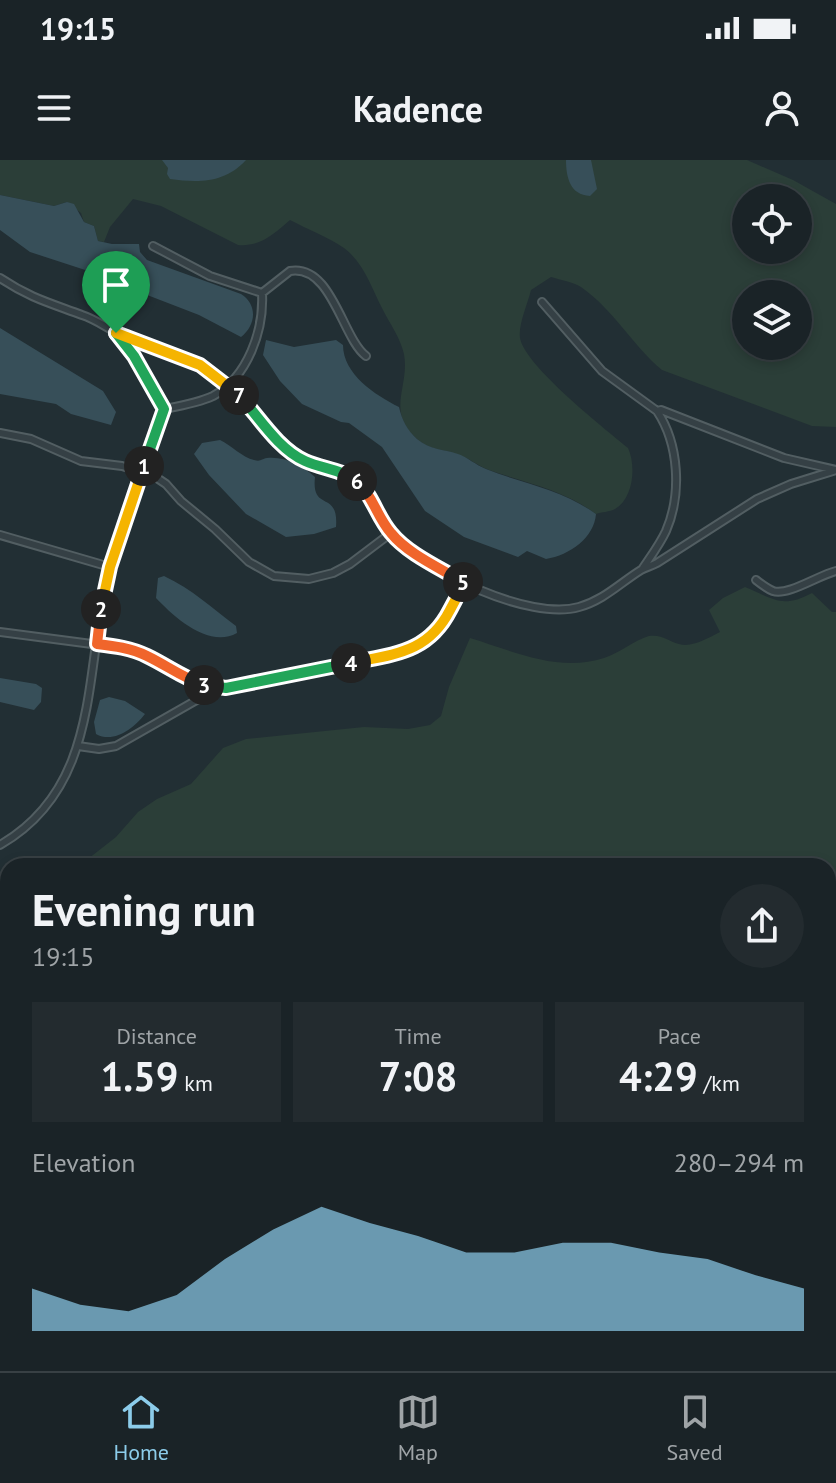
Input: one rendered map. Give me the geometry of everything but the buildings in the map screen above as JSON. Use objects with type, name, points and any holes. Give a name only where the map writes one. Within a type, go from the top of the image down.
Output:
[{"type":"street","points":[[153,246],[210,276],[262,293]]},
{"type":"street","points":[[262,293],[290,271],[305,272],[329,295],[366,356]]},
{"type":"street","points":[[0,278],[31,297],[190,360],[228,384],[295,456],[357,480],[391,533],[421,556],[464,583],[528,607],[574,609],[595,601],[772,491],[836,470]]},
{"type":"street","points":[[164,409],[214,395],[228,384],[246,361],[255,342],[262,314],[262,293]]},
{"type":"street","points":[[542,302],[602,371],[657,411],[672,441],[675,498],[665,534],[642,569]]},
{"type":"street","points":[[0,845],[24,829],[50,803],[68,772],[78,746],[110,567],[164,409],[134,356],[116,333]]},
{"type":"street","points":[[657,411],[784,458],[836,470]]},
{"type":"street","points":[[0,433],[31,439],[81,461],[142,472],[166,484],[249,562],[274,576],[309,579],[333,573],[391,533]]},
{"type":"street","points":[[0,535],[110,567]]},
{"type":"street","points":[[756,580],[775,592],[787,591],[821,574],[836,571]]},
{"type":"street","points":[[78,746],[99,749],[116,746],[195,701],[226,688],[414,648],[441,626],[464,583]]},
{"type":"street","points":[[0,632],[130,649],[192,681],[226,688]]},
{"type":"green space","points":[[0,160],[747,160],[800,184],[732,184],[732,264],[812,264],[812,191],[836,204],[836,427],[812,426],[662,370],[593,296],[578,285],[551,277],[531,290],[520,333],[525,350],[550,380],[628,448],[631,455],[632,481],[626,497],[615,509],[596,514],[558,493],[489,470],[417,439],[402,419],[400,409],[405,366],[400,342],[362,269],[351,254],[331,240],[290,220],[260,242],[238,245],[161,206],[133,199],[110,227],[104,242],[98,241],[94,226],[84,222],[81,213],[67,202],[54,206],[0,195]]},
{"type":"green space","points":[[745,587],[785,601],[812,593],[832,612],[836,612],[836,858],[89,858],[116,837],[138,812],[157,799],[191,784],[223,748],[246,739],[364,727],[408,729],[430,725],[441,716],[449,687],[470,638],[553,662],[587,662],[616,653],[649,636],[679,644],[700,642],[720,632],[709,610],[723,598]]},
{"type":"water","points":[[162,160],[246,160],[220,177],[191,181],[170,179],[168,168]]},
{"type":"water","points":[[566,160],[591,160],[597,189],[590,196],[578,192],[570,184]]},
{"type":"water","points":[[0,195],[54,206],[67,202],[74,204],[84,222],[94,226],[98,241],[139,244],[140,252],[147,260],[241,294],[252,309],[250,327],[241,337],[199,315],[129,288],[125,283],[30,252],[0,230]]},
{"type":"water","points":[[0,328],[103,391],[116,412],[111,425],[71,414],[56,404],[0,394]]},
{"type":"water","points":[[266,340],[294,347],[336,340],[343,345],[344,355],[354,374],[371,390],[399,407],[405,424],[417,439],[583,506],[596,514],[591,531],[564,554],[546,559],[527,551],[518,557],[464,537],[425,511],[382,447],[349,423],[302,404],[280,381],[263,355]]},
{"type":"water","points":[[220,440],[250,459],[280,459],[310,473],[315,477],[317,495],[333,508],[336,527],[314,534],[286,537],[246,514],[209,475],[194,454],[202,443]]},
{"type":"water","points":[[164,576],[236,626],[237,633],[215,637],[182,622],[156,598],[158,578]]},
{"type":"water","points":[[0,678],[36,684],[42,688],[41,702],[34,710],[0,702]]},
{"type":"water","points":[[109,697],[125,701],[145,714],[117,736],[103,737],[96,734],[94,722],[100,700]]},
{"type":"route","points":[[116,333],[209,370],[239,395],[295,456],[333,468],[357,480],[391,533],[464,583],[434,634],[421,645],[405,652],[226,688],[192,681],[130,649],[97,644],[110,567],[164,409],[134,356],[116,333]]}]
